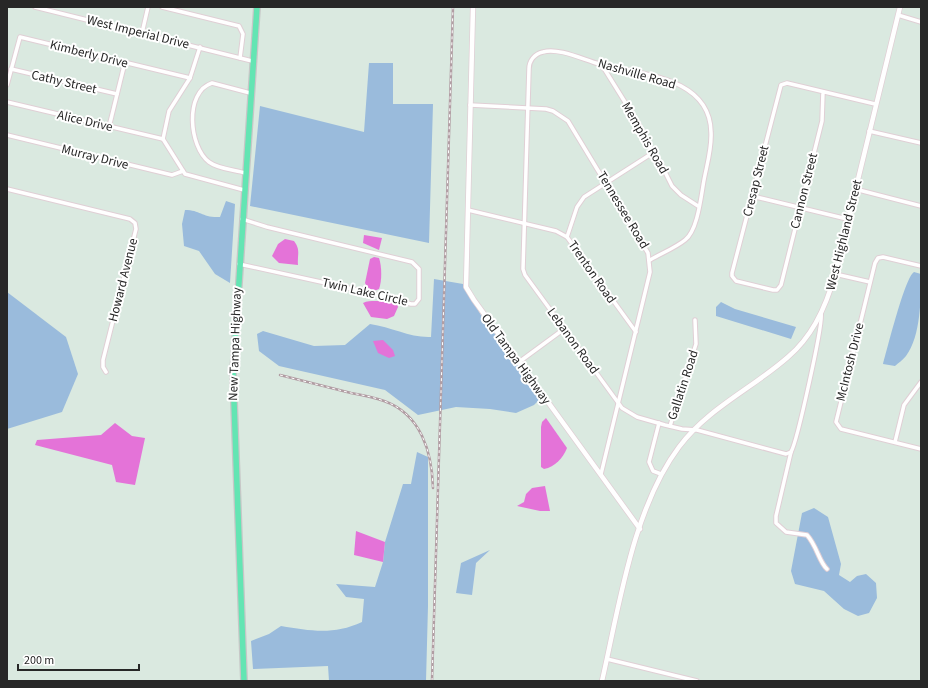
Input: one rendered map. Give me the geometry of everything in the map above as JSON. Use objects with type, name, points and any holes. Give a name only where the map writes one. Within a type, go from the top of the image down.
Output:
[{"type":"main road","name":"New Tampa Highway","points":[[244,681],[233,403],[234,350],[256,7]]},
{"type":"main road","name":"Old Tampa Highway","points":[[472,7],[466,287],[585,454],[640,528]]},
{"type":"main road","name":"West Highland Street","points":[[821,313],[831,290],[875,104],[900,7]]},
{"type":"main road","points":[[602,681],[625,578],[651,495],[661,474],[679,446],[692,431],[704,419],[788,357],[808,335],[821,313]]},
{"type":"street","name":"West Imperial Drive","points":[[35,7],[252,61]]},
{"type":"street","points":[[142,33],[148,7]]},
{"type":"street","points":[[162,7],[239,26],[242,34],[240,58]]},
{"type":"street","points":[[898,15],[921,22]]},
{"type":"street","name":"Kimberly Drive","points":[[11,69],[20,37],[190,78]]},
{"type":"street","points":[[200,48],[190,78],[170,108],[163,139],[185,174],[244,190]]},
{"type":"street","name":"Nashville Road","points":[[527,107],[529,65],[531,60],[538,54],[548,51],[588,59],[599,64],[629,69],[675,83],[687,89],[701,104],[710,123],[711,139],[695,224],[689,236],[685,240],[650,260]]},
{"type":"street","points":[[109,127],[125,62]]},
{"type":"street","name":"Memphis Road","points":[[599,64],[605,70],[638,123],[650,146],[652,154],[660,162],[676,191],[698,206]]},
{"type":"street","points":[[7,85],[11,69]]},
{"type":"street","name":"Cathy Street","points":[[11,69],[117,94]]},
{"type":"street","name":"Cresap Street","points":[[778,289],[773,290],[734,279],[732,273],[779,87],[788,82],[823,92]]},
{"type":"street","points":[[245,173],[209,162],[195,141],[192,118],[197,99],[208,84],[212,83],[250,93]]},
{"type":"street","points":[[823,92],[875,104]]},
{"type":"street","name":"Cannon Street","points":[[778,289],[781,285],[822,121],[823,92]]},
{"type":"street","name":"Alice Drive","points":[[7,102],[163,139]]},
{"type":"street","name":"Tennessee Road","points":[[470,105],[527,107],[554,111],[568,121],[632,224],[650,260],[650,272],[601,474]]},
{"type":"street","name":"Lebanon Road","points":[[527,107],[523,269],[525,275],[618,403],[622,408],[637,417],[692,431],[697,430],[786,454],[791,452]]},
{"type":"street","points":[[869,130],[921,143]]},
{"type":"street","name":"Murray Drive","points":[[7,135],[172,175],[183,171]]},
{"type":"street","points":[[567,237],[580,201],[588,192],[652,154]]},
{"type":"street","name":"Howard Avenue","points":[[7,189],[130,219],[135,223],[136,229],[103,360],[103,367],[106,372]]},
{"type":"street","points":[[855,190],[921,206]]},
{"type":"street","points":[[752,196],[847,219]]},
{"type":"street","name":"Trenton Road","points":[[468,210],[556,231],[567,237],[636,332]]},
{"type":"street","name":"Twin Lake Circle","points":[[239,264],[371,293],[411,304],[415,304],[419,299],[419,269],[412,262],[267,227],[242,219]]},
{"type":"street","name":"McIntosh Drive","points":[[921,266],[880,257],[875,263],[836,422],[841,429],[921,449]]},
{"type":"street","points":[[835,274],[870,282]]},
{"type":"street","name":"West Highland Street","points":[[821,313],[822,321],[817,346],[776,516],[776,523],[786,532],[807,535],[816,546],[822,564],[827,569]]},
{"type":"street","name":"Gallatin Road","points":[[670,426],[696,344],[695,320]]},
{"type":"street","points":[[519,362],[564,329]]},
{"type":"street","points":[[895,442],[904,405],[921,382]]},
{"type":"street","name":"Gallatin Road","points":[[660,423],[649,462],[653,471],[661,474]]},
{"type":"street","points":[[607,659],[696,681]]},
{"type":"shaded area","points":[[369,63],[393,63],[393,104],[433,104],[429,243],[250,206],[260,106],[364,132]]},
{"type":"shaded area","points":[[226,201],[235,204],[230,283],[215,274],[199,251],[184,246],[182,224],[185,210],[220,217]]},
{"type":"shaded area","points":[[364,235],[382,238],[379,250],[363,243]]},
{"type":"shaded area","points":[[285,239],[294,241],[296,244],[298,250],[298,265],[279,263],[272,256],[278,244]]},
{"type":"shaded area","points":[[374,257],[379,258],[381,266],[381,282],[379,289],[374,291],[367,287],[365,283],[370,259]]},
{"type":"shaded area","points":[[914,272],[921,274],[919,316],[915,338],[906,356],[895,366],[883,364],[901,300],[910,277]]},
{"type":"shaded area","points":[[434,279],[463,284],[482,317],[542,397],[534,405],[516,413],[490,409],[456,407],[418,415],[385,390],[279,366],[259,351],[257,334],[263,331],[314,346],[345,345],[370,324],[416,336],[431,337]]},
{"type":"shaded area","points":[[7,292],[66,337],[78,374],[62,412],[7,429]]},
{"type":"shaded area","points":[[386,299],[397,303],[398,307],[394,316],[387,319],[371,317],[363,303]]},
{"type":"shaded area","points":[[721,302],[735,309],[796,327],[791,339],[716,316],[716,307]]},
{"type":"shaded area","points":[[383,340],[393,350],[395,356],[389,358],[378,353],[373,341]]},
{"type":"shaded area","points":[[546,418],[567,448],[558,462],[544,469],[541,467],[541,427],[542,422]]},
{"type":"shaded area","points":[[115,423],[132,436],[145,438],[135,485],[116,482],[112,465],[35,445],[37,440],[101,435]]},
{"type":"shaded area","points":[[417,452],[428,457],[428,606],[426,681],[329,681],[328,666],[253,669],[251,641],[269,634],[281,626],[322,631],[342,629],[362,622],[364,599],[346,597],[336,584],[375,587],[383,562],[385,542],[403,484],[411,484]]},
{"type":"shaded area","points":[[545,486],[550,511],[540,511],[517,506],[524,502],[526,494],[532,488]]},
{"type":"shaded area","points":[[814,508],[828,517],[841,564],[839,575],[850,582],[857,576],[866,574],[876,583],[877,598],[869,613],[858,616],[844,609],[824,591],[795,584],[791,571],[802,513]]},
{"type":"shaded area","points":[[356,531],[385,542],[383,562],[354,555]]},
{"type":"shaded area","points":[[490,550],[476,563],[472,595],[456,593],[461,563]]},
{"type":"railway","points":[[432,681],[453,7]]},
{"type":"railway","points":[[280,375],[376,398],[397,407],[416,425],[422,436],[430,461],[433,488]]}]
